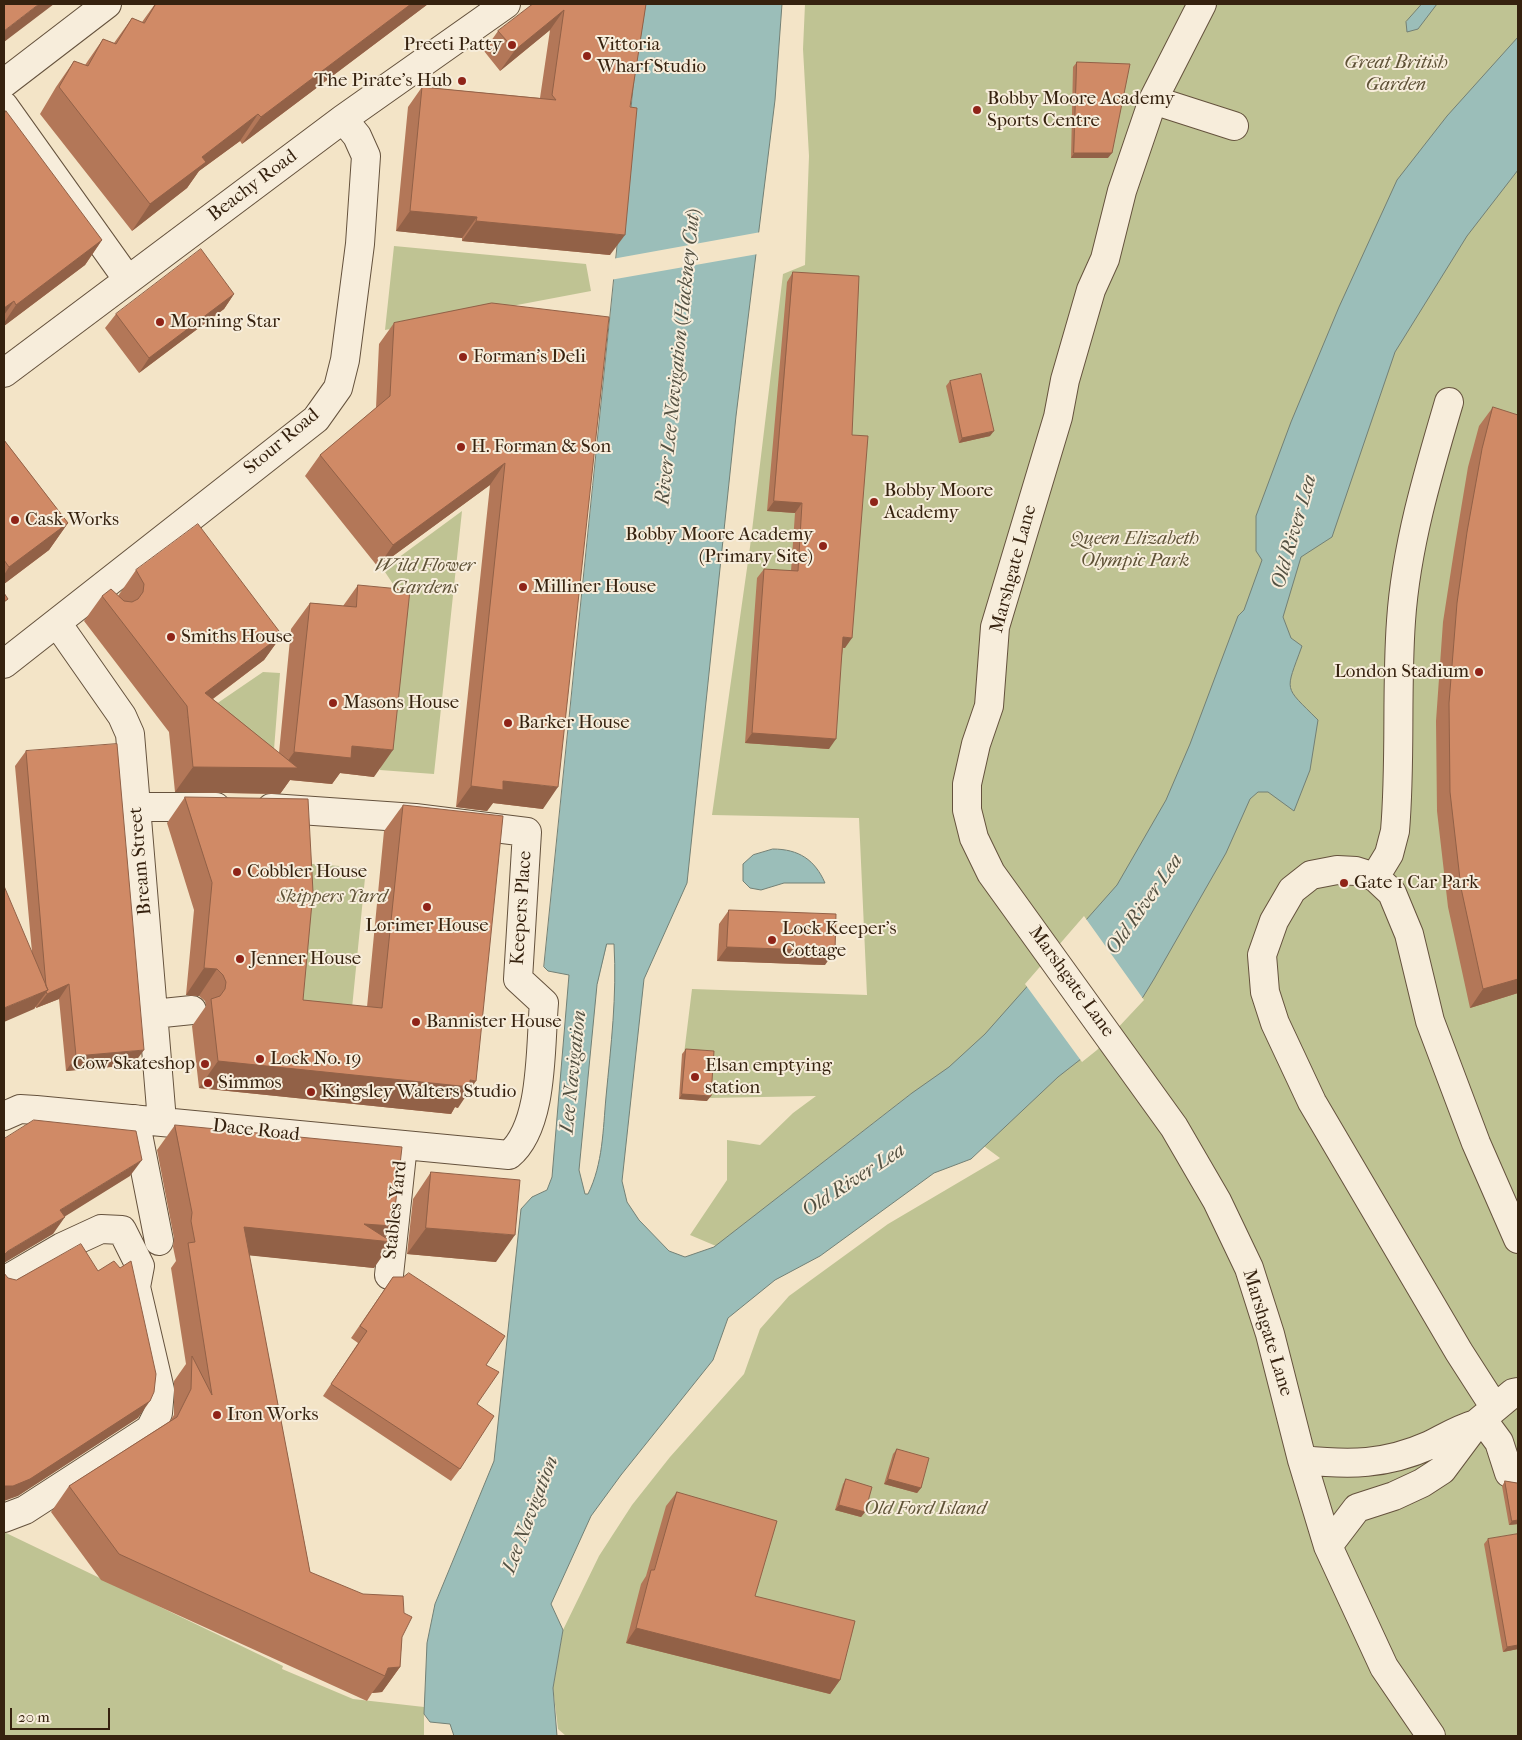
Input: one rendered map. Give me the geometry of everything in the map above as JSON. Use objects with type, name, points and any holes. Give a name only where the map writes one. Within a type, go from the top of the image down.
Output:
[{"type":"street","points":[[4,83],[107,4]]},
{"type":"street","name":"Beachy Road","points":[[4,373],[343,119],[506,4]]},
{"type":"street","name":"Marshgate Lane","points":[[1202,4],[1153,100],[1122,191],[1105,259],[1091,290],[1065,380],[1058,418],[996,627],[989,706],[976,744],[967,784],[968,810],[974,838],[991,873],[1174,1127],[1217,1201],[1249,1268],[1278,1362],[1302,1460],[1328,1546],[1384,1667],[1431,1736]]},
{"type":"street","points":[[1153,100],[1234,126]]},
{"type":"street","points":[[6,109],[128,280]]},
{"type":"street","name":"Stour Road","points":[[4,664],[57,623],[103,602],[316,419],[338,388],[351,320],[366,156],[357,136],[343,119]]},
{"type":"street","points":[[1375,877],[1389,854],[1395,831],[1401,620],[1410,557],[1428,473],[1449,402]]},
{"type":"street","name":"Bream Street","points":[[57,623],[122,716],[130,734],[162,1122]]},
{"type":"street","name":"Keepers Place","points":[[137,808],[310,810],[415,818],[527,832],[518,979],[544,1003],[533,1117],[519,1147],[509,1155]]},
{"type":"street","points":[[1509,1473],[1499,1442],[1485,1417],[1459,1352],[1312,1102],[1275,1023],[1265,992],[1262,955],[1274,921],[1292,890],[1311,875],[1337,870],[1356,871],[1375,877],[1392,893],[1402,913],[1430,1021],[1476,1143],[1518,1239]]},
{"type":"street","points":[[154,1014],[192,1010]]},
{"type":"street","name":"Dace Road","points":[[4,1116],[20,1109],[509,1155]]},
{"type":"street","points":[[136,1119],[159,1241]]},
{"type":"street","name":"Stables Yard","points":[[389,1275],[403,1145]]},
{"type":"street","points":[[4,1281],[62,1247],[101,1228],[122,1230],[140,1266],[136,1287],[160,1390],[158,1413],[150,1429],[25,1510],[4,1518]]},
{"type":"street","points":[[1328,1546],[1357,1508],[1394,1496],[1422,1483],[1442,1470],[1485,1417],[1513,1393],[1518,1392]]},
{"type":"street","points":[[1302,1460],[1344,1465],[1382,1462],[1430,1445],[1460,1428],[1485,1417]]},
{"type":"green space","name":"Queen Elizabeth Olympic Park","points":[[805,4],[1518,4],[1518,1736],[566,1736],[558,1729],[553,1688],[563,1630],[599,1556],[632,1505],[670,1457],[744,1374],[760,1329],[789,1296],[888,1224],[1000,1158],[912,1093],[716,1246],[690,1235],[727,1180],[727,1140],[760,1145],[793,1113],[816,1096],[708,1098],[684,1054],[692,989],[867,995],[859,818],[712,815],[750,547],[783,274],[805,265],[809,156],[803,49]]},
{"type":"green space","points":[[394,246],[586,264],[591,291],[385,330]]},
{"type":"green space","name":"Wild Flower Gardens","points":[[462,511],[434,774],[380,770],[399,593],[383,569]]},
{"type":"green space","points":[[263,672],[280,673],[272,775],[246,771],[181,728]]},
{"type":"green space","name":"Skippers Yard","points":[[300,863],[366,868],[350,1028],[292,1018]]},
{"type":"green space","points":[[4,1532],[283,1666],[282,1669],[353,1699],[424,1707],[424,1736],[4,1736]]},
{"type":"water","points":[[642,4],[782,4],[775,100],[736,416],[687,883],[644,979],[622,1181],[627,1202],[639,1220],[669,1251],[685,1257],[714,1247],[912,1093],[949,1067],[985,1034],[1117,885],[1166,800],[1190,744],[1238,616],[1244,610],[1262,560],[1256,551],[1256,516],[1291,422],[1339,307],[1397,180],[1447,116],[1518,37],[1518,170],[1467,236],[1395,352],[1332,537],[1301,557],[1283,617],[1291,638],[1302,646],[1292,672],[1290,688],[1298,700],[1318,720],[1310,770],[1294,811],[1268,792],[1258,792],[1250,799],[1226,853],[1143,997],[1095,1048],[1058,1077],[971,1159],[934,1173],[820,1256],[775,1280],[728,1318],[713,1360],[621,1475],[591,1516],[551,1604],[563,1630],[553,1688],[557,1736],[454,1736],[450,1724],[430,1722],[424,1714],[427,1643],[435,1604],[494,1461],[521,1209],[532,1197],[547,1190],[552,1177],[569,975],[548,971],[544,967]],"holes":[[[607,944],[614,944],[612,1039],[603,1134],[597,1171],[588,1194],[585,1194],[579,1170],[597,985]]]},
{"type":"water","points":[[1422,4],[1437,4],[1418,29],[1407,32],[1406,22]]},
{"type":"water","points":[[773,849],[791,851],[805,857],[816,868],[825,883],[784,883],[761,890],[750,888],[743,881],[743,864],[753,855]]},
{"type":"pier","points":[[761,232],[758,254],[610,280],[612,259]]},
{"type":"pier","points":[[1084,916],[1144,1000],[1097,1050],[1082,1062],[1025,984]]},
{"type":"building","points":[[4,4],[39,4],[4,31]]},
{"type":"building","points":[[156,4],[411,4],[261,117],[258,114],[202,157],[206,162],[150,204],[59,87],[74,61],[88,66],[103,39],[116,44],[132,18],[144,23]]},
{"type":"building","points":[[533,4],[646,4],[630,107],[637,108],[625,235],[476,221],[477,217],[410,211],[422,87],[556,100],[552,95],[564,10],[515,50],[498,31]]},
{"type":"building","points":[[1077,62],[1130,64],[1112,153],[1074,153]]},
{"type":"building","points":[[6,111],[102,240],[16,305],[14,301],[4,308],[4,115]]},
{"type":"building","name":"Morning Star","points":[[201,249],[234,294],[149,358],[116,314]]},
{"type":"building","name":"Bobby Moore Academy (Primary Site)","points":[[793,272],[859,276],[852,435],[868,436],[852,638],[843,637],[836,739],[752,733],[764,569],[798,571],[802,503],[774,501]]},
{"type":"building","points":[[492,303],[609,317],[558,787],[503,781],[503,790],[471,786],[505,463],[393,545],[320,455],[390,396],[394,323]]},
{"type":"building","points":[[981,374],[994,431],[962,438],[950,381]]},
{"type":"building","name":"London Stadium","points":[[1493,407],[1518,415],[1518,979],[1483,989],[1461,888],[1450,792],[1449,703],[1457,603],[1467,532],[1482,449]]},
{"type":"building","points":[[4,440],[68,523],[9,567],[4,560]]},
{"type":"building","points":[[198,524],[282,635],[205,693],[298,768],[193,767],[187,706],[102,596],[111,589],[124,601],[132,602],[138,599],[143,592],[144,584],[136,570]]},
{"type":"building","name":"Masons House","points":[[358,585],[410,590],[393,750],[352,746],[351,758],[294,752],[310,603],[356,607]]},
{"type":"building","points":[[4,593],[8,599],[4,602]]},
{"type":"building","points":[[117,744],[144,1050],[76,1056],[69,984],[47,994],[46,991],[48,990],[46,986],[26,751]]},
{"type":"building","points":[[185,797],[308,799],[313,892],[303,1000],[382,1008],[403,805],[503,816],[476,1081],[470,1080],[470,1087],[218,1061],[211,999],[220,996],[225,989],[226,982],[223,975],[217,969],[204,968],[212,883]]},
{"type":"building","points":[[4,886],[48,990],[4,1008]]},
{"type":"building","points":[[729,910],[836,914],[835,951],[727,947]]},
{"type":"building","name":"Elsan emptying station","points":[[686,1049],[714,1051],[711,1096],[682,1094]]},
{"type":"building","points":[[34,1120],[136,1131],[142,1160],[60,1210],[65,1217],[4,1255],[4,1139]]},
{"type":"building","points":[[175,1125],[402,1147],[393,1226],[364,1224],[392,1242],[244,1227],[310,1572],[363,1594],[403,1596],[404,1613],[412,1617],[402,1637],[400,1667],[388,1668],[385,1676],[119,1554],[69,1486],[177,1417],[191,1389],[192,1356],[212,1395],[188,1243],[195,1242],[191,1221],[192,1213]]},
{"type":"building","points":[[431,1172],[520,1180],[515,1235],[426,1228]]},
{"type":"building","points":[[81,1244],[98,1271],[114,1261],[120,1268],[131,1261],[156,1374],[154,1392],[150,1401],[30,1479],[13,1486],[4,1486],[4,1273],[8,1278],[16,1280]]},
{"type":"building","points":[[409,1273],[505,1336],[486,1365],[499,1372],[477,1404],[494,1416],[460,1469],[331,1384],[367,1331],[360,1326],[393,1277],[403,1277]]},
{"type":"building","points":[[897,1449],[929,1458],[921,1488],[888,1479]]},
{"type":"building","points":[[846,1479],[872,1487],[865,1512],[839,1505]]},
{"type":"building","points":[[1505,1481],[1518,1482],[1518,1520],[1512,1521]]},
{"type":"building","points":[[677,1492],[777,1521],[755,1596],[855,1621],[840,1680],[636,1628],[651,1570],[654,1570]]},
{"type":"building","points":[[1518,1534],[1518,1645],[1507,1647],[1488,1539]]},
{"type":"place","name":"Preeti Patty","points":[[512,45]]},
{"type":"place","name":"Vittoria Wharf Studio","points":[[587,56]]},
{"type":"place","name":"The Pirate's Hub","points":[[462,81]]},
{"type":"place","name":"Bobby Moore Academy Sports Centre","points":[[977,110]]},
{"type":"place","name":"Morning Star","points":[[160,322]]},
{"type":"place","name":"Forman's Deli","points":[[463,357]]},
{"type":"place","name":"H. Forman & Son","points":[[461,447]]},
{"type":"place","name":"Bobby Moore Academy","points":[[874,502]]},
{"type":"place","name":"Cask Works","points":[[15,520]]},
{"type":"place","name":"Bobby Moore Academy (Primary Site)","points":[[823,546]]},
{"type":"place","name":"Milliner House","points":[[523,587]]},
{"type":"place","name":"Smiths House","points":[[171,637]]},
{"type":"place","name":"London Stadium","points":[[1479,672]]},
{"type":"place","name":"Masons House","points":[[333,703]]},
{"type":"place","name":"Barker House","points":[[508,723]]},
{"type":"place","name":"Cobbler House","points":[[237,872]]},
{"type":"place","name":"Gate 1 Car Park","points":[[1344,883]]},
{"type":"place","name":"Lorimer House","points":[[427,907]]},
{"type":"place","name":"Lock Keeper's Cottage","points":[[772,940]]},
{"type":"place","name":"Jenner House","points":[[240,959]]},
{"type":"place","name":"Bannister House","points":[[416,1022]]},
{"type":"place","name":"Lock No. 19","points":[[260,1059]]},
{"type":"place","name":"Cow Skateshop","points":[[205,1064]]},
{"type":"place","name":"Elsan emptying station","points":[[695,1077]]},
{"type":"place","name":"Simmos","points":[[208,1083]]},
{"type":"place","name":"Kingsley Walters Studio","points":[[311,1092]]},
{"type":"place","name":"Iron Works","points":[[217,1415]]},
{"type":"park label","name":"Great British Garden","points":[[1396,74]]},
{"type":"park label","name":"Old Ford Island","points":[[925,1509]]},
{"type":"water label","name":"River Lee Navigation (Hackney Cut)","points":[[679,357]]},
{"type":"water label","name":"Old River Lea","points":[[1295,532]]},
{"type":"water label","name":"Old River Lea","points":[[1145,905]]},
{"type":"water label","name":"Lee Navigation","points":[[574,1072]]},
{"type":"water label","name":"Old River Lea","points":[[854,1181]]},
{"type":"water label","name":"Lee Navigation","points":[[531,1515]]}]
